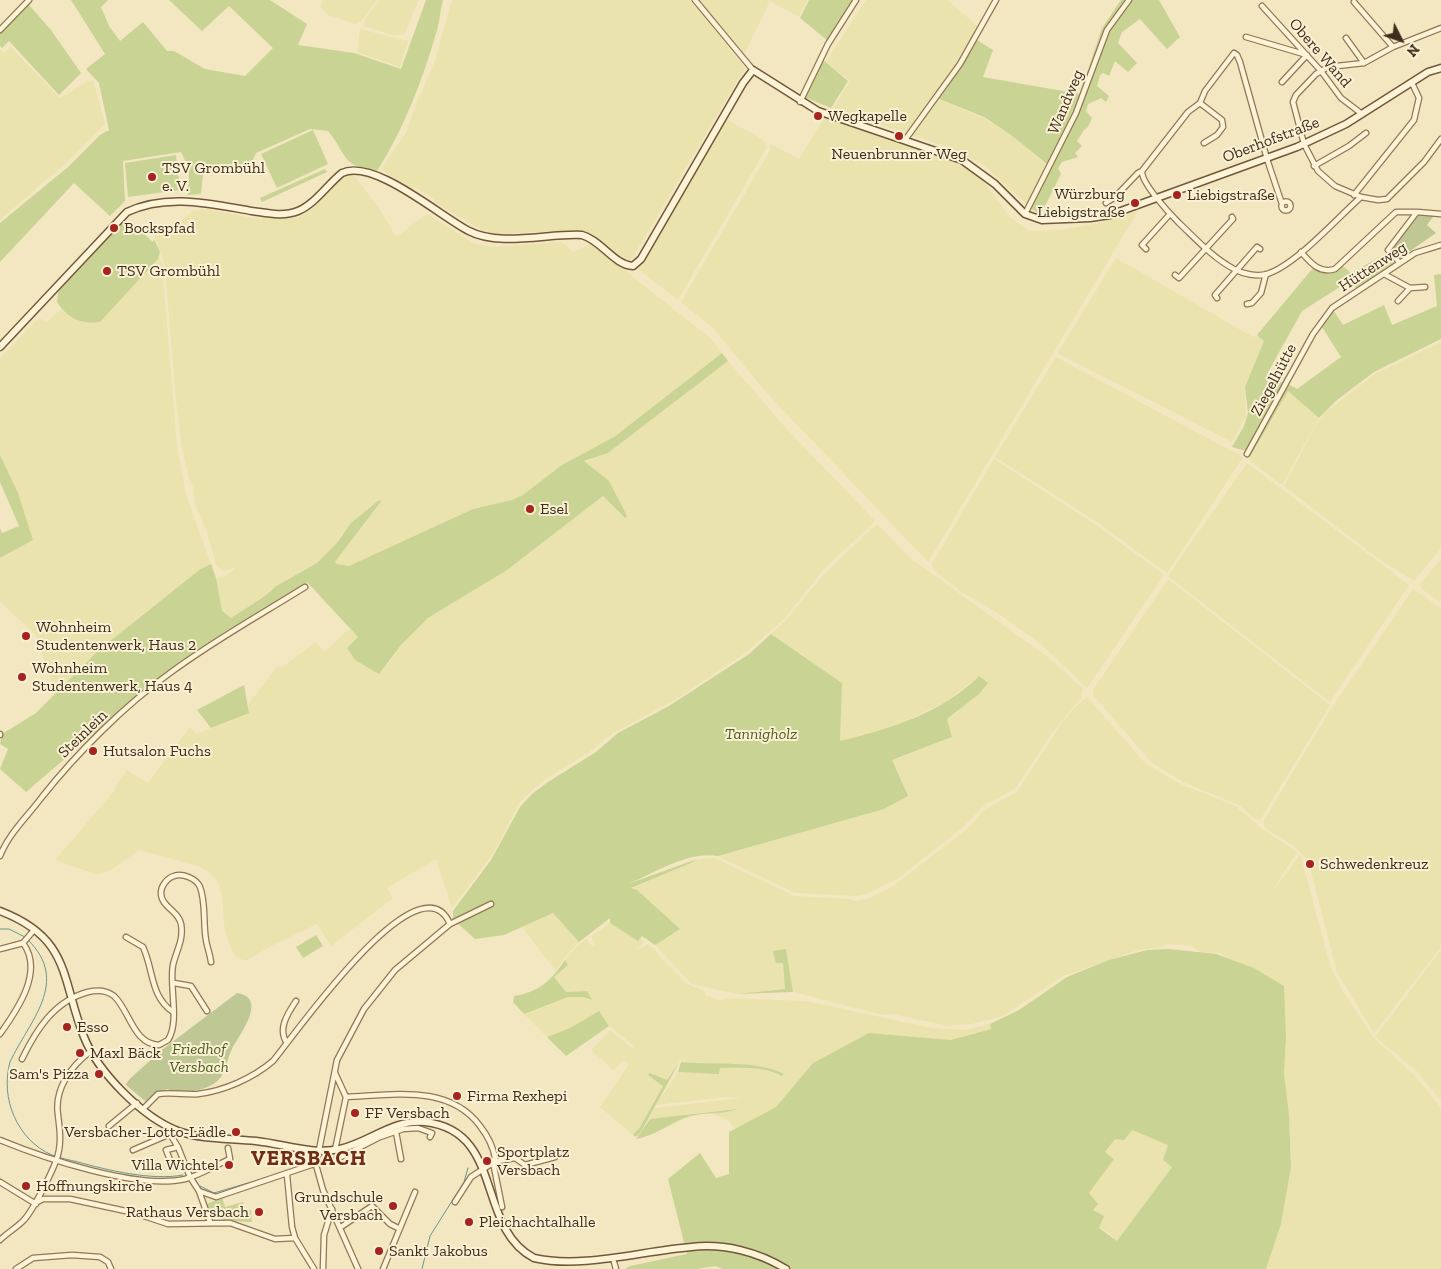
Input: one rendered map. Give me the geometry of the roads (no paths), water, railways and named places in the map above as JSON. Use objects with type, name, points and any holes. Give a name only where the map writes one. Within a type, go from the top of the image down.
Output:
[{"type":"street","points":[[0,30],[29,0]]},
{"type":"street","points":[[695,0],[753,70],[800,102],[828,115],[962,160],[995,184],[1025,214]]},
{"type":"street","points":[[800,102],[828,44],[856,0]]},
{"type":"street","points":[[905,140],[960,64],[996,0]]},
{"type":"street","name":"Wandweg","points":[[1025,214],[1076,113],[1108,30],[1129,0]]},
{"type":"street","points":[[1354,2],[1393,47]]},
{"type":"street","name":"Obere Wand","points":[[1262,6],[1321,71],[1341,98],[1362,114]]},
{"type":"street","points":[[1441,28],[1393,47],[1364,63],[1328,67],[1316,74],[1296,95],[1293,102],[1304,144],[1314,166],[1326,180],[1361,197],[1378,200],[1387,199],[1424,162],[1441,139]]},
{"type":"street","points":[[1246,37],[1306,55],[1282,82]]},
{"type":"street","points":[[1346,38],[1364,63]]},
{"type":"street","points":[[1106,203],[1142,171],[1188,112],[1200,103],[1205,91],[1234,53],[1238,55],[1266,158],[1282,204]]},
{"type":"street","name":"Oberhofstraße","points":[[1025,214],[1042,220],[1101,217],[1158,198],[1304,144],[1362,114],[1428,72],[1441,68]]},
{"type":"street","points":[[0,347],[127,212],[137,207],[172,200],[278,214],[299,211],[342,173],[353,170],[371,174],[398,187],[472,233],[488,238],[582,235],[591,238],[625,264],[633,266],[641,259],[743,83],[753,70]]},
{"type":"street","points":[[1354,195],[1414,120],[1419,98],[1412,83]]},
{"type":"street","points":[[1200,103],[1222,120],[1223,126],[1217,135],[1204,143]]},
{"type":"street","points":[[1314,166],[1349,146],[1366,133]]},
{"type":"street","points":[[1142,171],[1143,179],[1170,214],[1207,248],[1235,270],[1247,274],[1266,274],[1286,264],[1361,197]]},
{"type":"street","points":[[1301,252],[1315,266],[1322,270],[1335,269],[1396,212],[1441,214]]},
{"type":"street","points":[[1399,262],[1388,250],[1416,212]]},
{"type":"street","points":[[1146,249],[1142,245],[1170,214]]},
{"type":"street","points":[[1175,275],[1179,278],[1233,219],[1232,217]]},
{"type":"street","name":"Hüttenweg","points":[[1324,318],[1332,308],[1399,262],[1415,253],[1441,245]]},
{"type":"street","points":[[1217,298],[1215,295],[1235,270],[1257,247],[1260,249]]},
{"type":"street","points":[[1247,304],[1252,303],[1261,292],[1266,274]]},
{"type":"street","points":[[1384,274],[1410,288],[1425,288]]},
{"type":"street","points":[[1398,301],[1410,288]]},
{"type":"street","name":"Ziegelhütte","points":[[1247,454],[1312,334],[1324,318]]},
{"type":"street","name":"Steinlein","points":[[0,856],[11,834],[58,776],[140,696],[205,649],[305,587]]},
{"type":"street","points":[[22,1059],[42,1023],[56,1009],[73,998],[95,991],[110,993],[118,1001],[146,1042],[153,1045],[161,1045],[169,1038],[173,1012],[173,967],[181,943],[181,925],[178,916],[164,903],[161,893],[166,881],[173,876],[188,877],[200,886],[206,940],[211,962]]},
{"type":"street","points":[[358,1269],[319,1180],[316,1164],[334,1072],[340,1054],[358,1019],[395,970],[449,921],[491,904]]},
{"type":"street","points":[[143,1109],[158,1094],[200,1094],[220,1089],[254,1074],[274,1061],[344,972],[386,929],[410,914],[424,909],[436,910],[449,921]]},
{"type":"street","points":[[0,911],[28,936],[51,945],[58,956],[73,998],[83,1035],[91,1051],[111,1079],[143,1109],[169,1127],[192,1135],[255,1141],[318,1151],[335,1150],[351,1146],[393,1126],[424,1122],[445,1127],[456,1133],[473,1148],[484,1168],[510,1237],[520,1248],[536,1258],[552,1264],[568,1266],[615,1266],[673,1250],[699,1246],[727,1248],[756,1254],[786,1269]]},
{"type":"street","points":[[0,949],[28,936]]},
{"type":"street","points":[[0,1034],[14,1012],[30,979],[32,961],[28,936]]},
{"type":"street","points":[[126,937],[143,947],[156,995],[164,1006],[173,1012]]},
{"type":"street","points":[[174,983],[191,986],[207,1011]]},
{"type":"street","points":[[287,1043],[283,1033],[283,1024],[296,1001]]},
{"type":"street","points":[[0,1240],[22,1222],[36,1203],[58,1154],[60,1136],[57,1106],[62,1086],[72,1067],[91,1051]]},
{"type":"street","points":[[334,1072],[346,1097],[335,1150]]},
{"type":"street","points":[[346,1097],[392,1095],[442,1097],[465,1110],[479,1124],[494,1153],[499,1207]]},
{"type":"street","points":[[109,1126],[137,1103]]},
{"type":"street","points":[[203,1202],[316,1164],[335,1160],[407,1128],[423,1129],[432,1133],[430,1137]]},
{"type":"street","points":[[396,1132],[401,1159]]},
{"type":"street","points":[[133,1150],[166,1135],[172,1136],[190,1177],[199,1190],[210,1222]]},
{"type":"street","points":[[0,1140],[56,1161],[98,1172],[167,1180],[190,1177],[230,1159],[228,1148]]},
{"type":"street","points":[[170,1160],[166,1150],[178,1147]]},
{"type":"street","points":[[455,1202],[471,1177],[494,1162],[514,1158],[524,1165],[555,1157]]},
{"type":"street","points":[[287,1175],[289,1216],[295,1238],[314,1269]]},
{"type":"street","points":[[0,1182],[36,1203]]},
{"type":"street","points":[[199,1190],[216,1197]]},
{"type":"street","points":[[383,1269],[398,1228],[415,1192]]},
{"type":"street","points":[[36,1203],[43,1199],[70,1199],[98,1204],[176,1225],[210,1222],[236,1224],[275,1239],[295,1238]]},
{"type":"street","points":[[341,1228],[372,1206],[390,1224],[398,1228]]},
{"type":"street","points":[[323,1269],[324,1235],[332,1209]]},
{"type":"street","points":[[16,1269],[33,1258],[72,1255],[100,1257],[108,1262],[111,1269]]},
{"type":"waterway","points":[[0,929],[9,929],[25,937]]},
{"type":"waterway","points":[[28,940],[40,956],[46,971],[46,986],[35,1016],[10,1062],[7,1076],[7,1090],[10,1103],[14,1116],[21,1128],[29,1139],[40,1148],[61,1158],[144,1176],[183,1175]]},
{"type":"waterway","points":[[422,1269],[430,1236],[464,1182],[468,1168]]},
{"type":"waterway","points":[[200,1186],[214,1193],[265,1178]]},
{"type":"place","name":"Wegkapelle","points":[[818,116]]},
{"type":"place","name":"Neuenbrunner Weg","points":[[899,136]]},
{"type":"place","name":"TSV Grombühl e. V.","points":[[152,177]]},
{"type":"place","name":"Liebigstraße","points":[[1177,195]]},
{"type":"place","name":"Würzburg Liebigstraße","points":[[1135,203]]},
{"type":"place","name":"Bockspfad","points":[[114,228]]},
{"type":"place","name":"TSV Grombühl","points":[[107,271]]},
{"type":"place","name":"Esel","points":[[530,509]]},
{"type":"place","name":"Wohnheim Studentenwerk, Haus 2","points":[[26,636]]},
{"type":"place","name":"Wohnheim Studentenwerk, Haus 4","points":[[22,677]]},
{"type":"place","name":"Hutsalon Fuchs","points":[[93,751]]},
{"type":"place","name":"Schwedenkreuz","points":[[1310,864]]},
{"type":"place","name":"Esso","points":[[67,1027]]},
{"type":"place","name":"Maxl Bäck","points":[[80,1053]]},
{"type":"place","name":"Sam's Pizza","points":[[99,1074]]},
{"type":"place","name":"Firma Rexhepi","points":[[457,1096]]},
{"type":"place","name":"FF Versbach","points":[[355,1113]]},
{"type":"place","name":"Versbacher-Lotto-Lädle","points":[[236,1132]]},
{"type":"place","name":"Sportplatz Versbach","points":[[487,1161]]},
{"type":"place","name":"Villa Wichtel","points":[[229,1165]]},
{"type":"place","name":"Hoffnungskirche","points":[[26,1186]]},
{"type":"place","name":"Grundschule Versbach","points":[[393,1206]]},
{"type":"place","name":"Rathaus Versbach","points":[[259,1212]]},
{"type":"place","name":"Pleichachtalhalle","points":[[469,1222]]},
{"type":"place","name":"Sankt Jakobus","points":[[379,1251]]},
{"type":"district","name":"VERSBACH","points":[[309,1159]]},
{"type":"park label","name":"Tannigholz","points":[[761,734]]},
{"type":"park label","name":"Friedhof Versbach","points":[[199,1058]]}]
